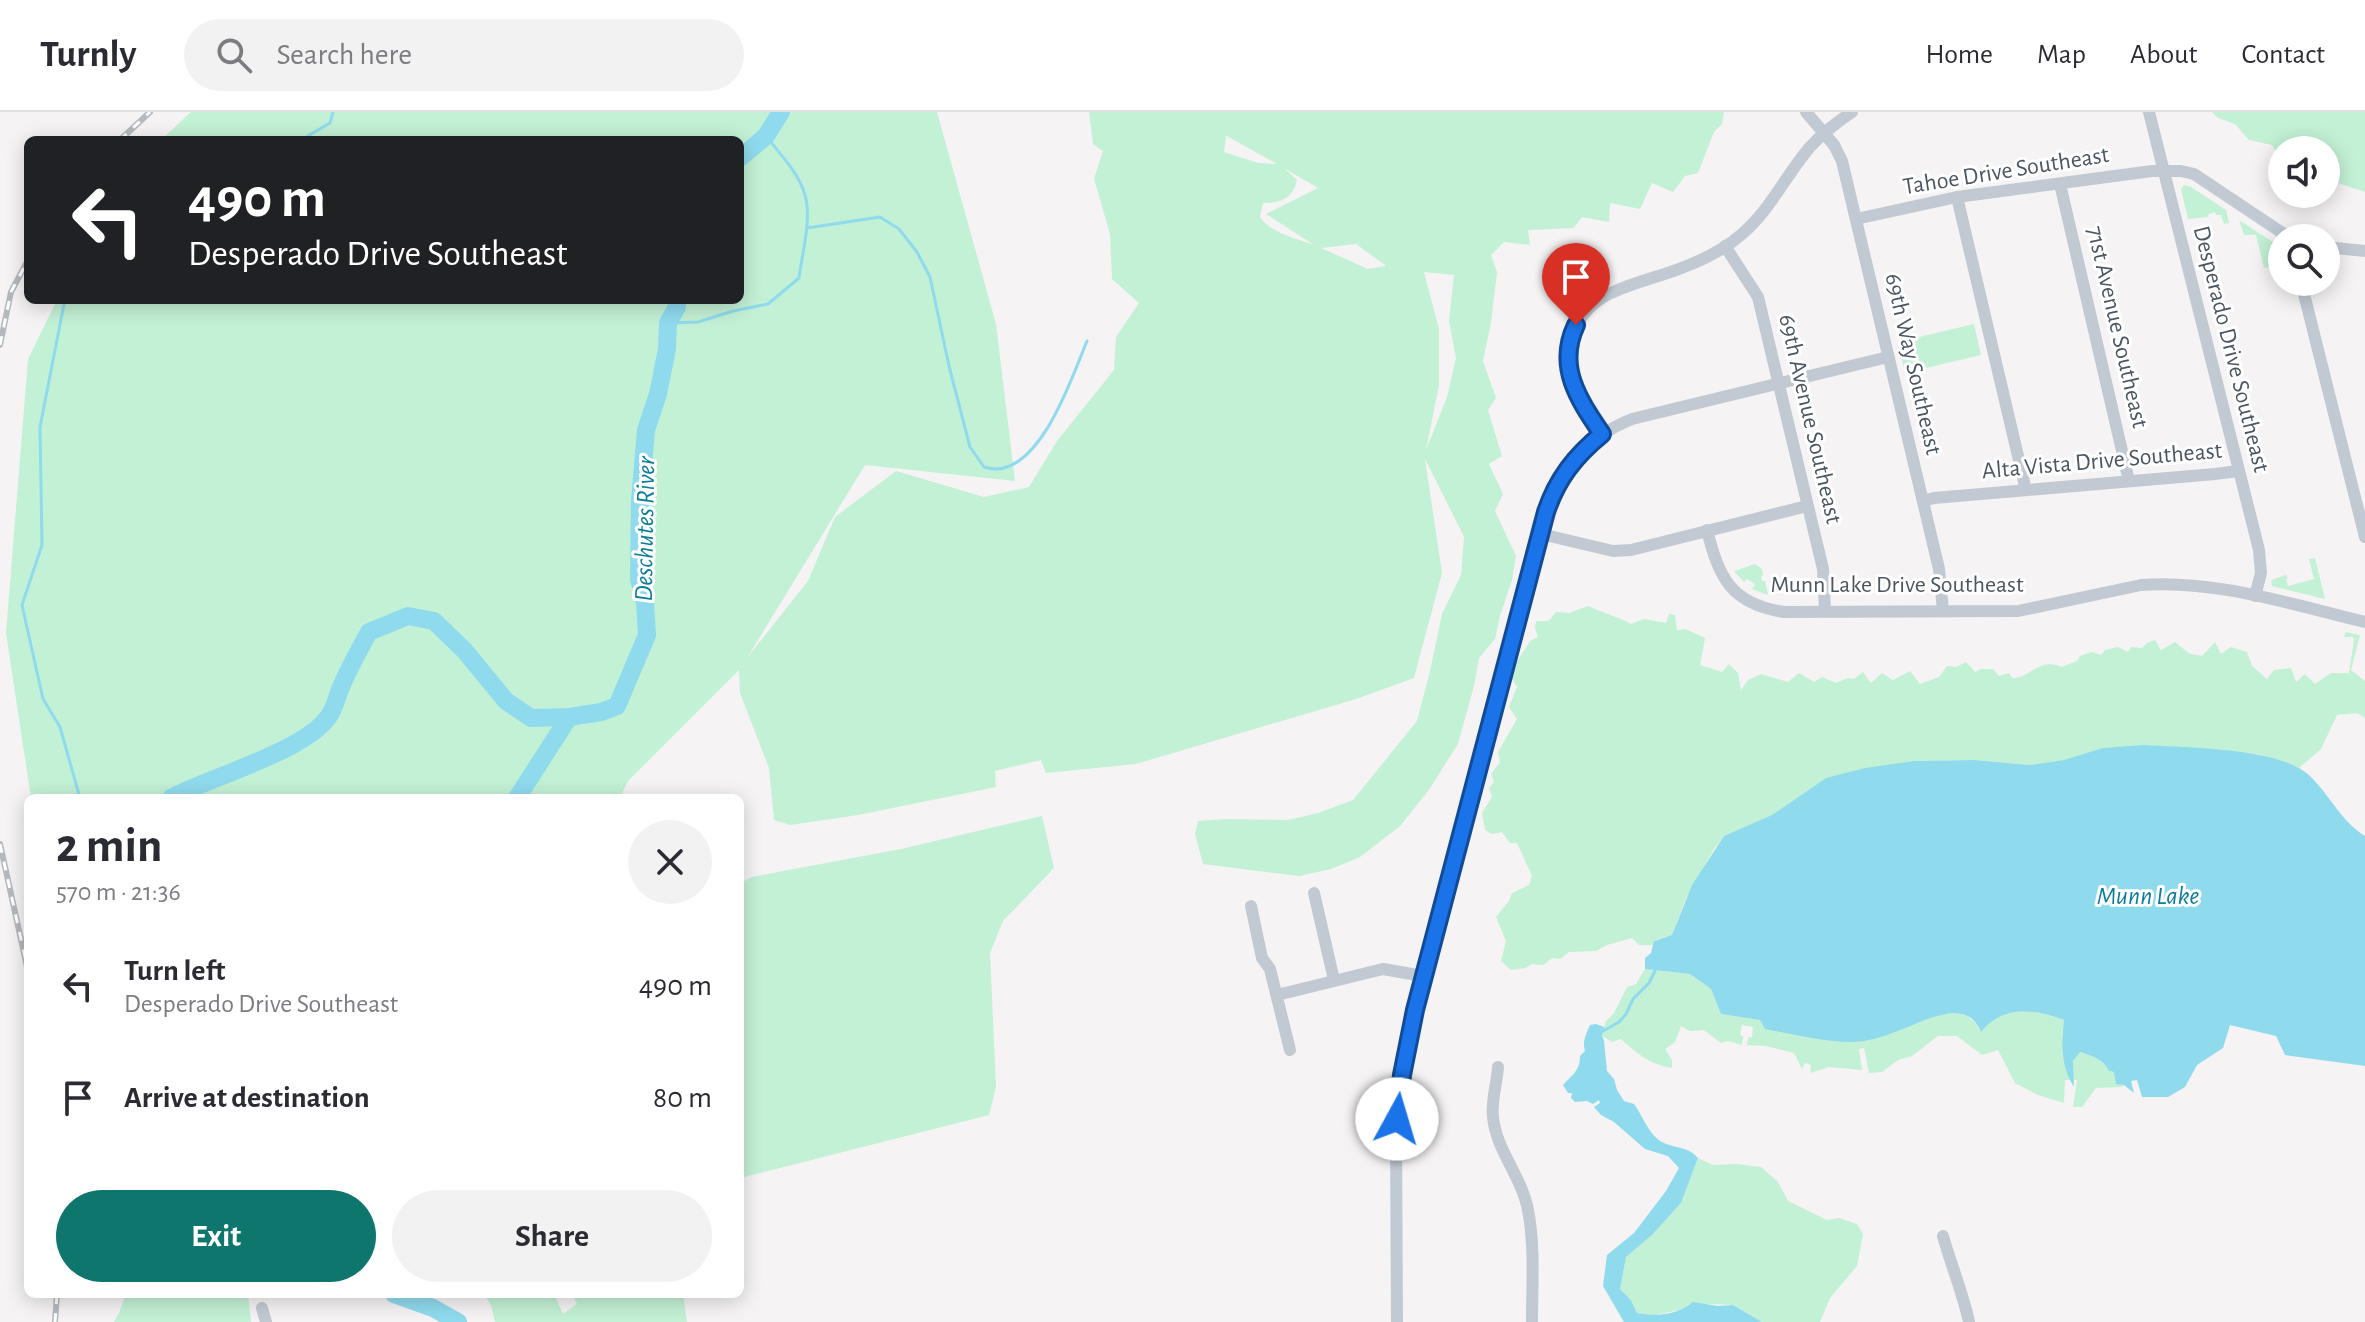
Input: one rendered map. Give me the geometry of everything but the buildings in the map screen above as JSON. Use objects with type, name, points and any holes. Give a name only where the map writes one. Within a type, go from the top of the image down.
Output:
[{"type":"street","name":"69th Way Southeast","points":[[1806,112],[1839,152],[1939,569],[1943,610]]},
{"type":"street","points":[[1602,434],[1580,402],[1570,379],[1569,348],[1576,325],[1591,308],[1610,294],[1684,268],[1725,246],[1755,221],[1809,149],[1852,112]]},
{"type":"street","name":"Desperado Drive Southeast","points":[[2149,112],[2261,562],[2255,596]]},
{"type":"street","points":[[2164,171],[2194,174],[2269,224]]},
{"type":"street","name":"Tahoe Drive Southeast","points":[[1856,219],[1957,197],[2164,171]]},
{"type":"street","name":"71st Avenue Southeast","points":[[2060,184],[2129,481]]},
{"type":"street","points":[[1957,197],[2026,490]]},
{"type":"street","name":"69th Avenue Southeast","points":[[1725,246],[1758,297],[1823,569],[1825,611]]},
{"type":"street","points":[[2340,248],[2365,251]]},
{"type":"street","points":[[2305,296],[2365,537]]},
{"type":"street","points":[[1397,1322],[1397,1119],[1403,1066],[1423,976],[1551,497],[1562,476],[1585,447],[1624,422],[1649,413],[1888,357]]},
{"type":"street","name":"Alta Vista Drive Southeast","points":[[1923,501],[2238,471]]},
{"type":"street","points":[[1541,534],[1613,551],[1631,550],[1807,506]]},
{"type":"street","name":"Munn Lake Drive Southeast","points":[[1707,530],[1718,570],[1731,589],[1766,609],[1784,612],[2018,611],[2158,583],[2255,596],[2365,622]]},
{"type":"street","points":[[1314,893],[1334,980]]},
{"type":"street","points":[[1251,906],[1262,958],[1270,969],[1290,1050]]},
{"type":"street","points":[[1277,995],[1383,969],[1423,976]]},
{"type":"street","points":[[1498,1067],[1492,1116],[1528,1208],[1532,1322]]},
{"type":"street","points":[[1943,1236],[1965,1300],[1969,1322]]},
{"type":"street","points":[[262,1308],[266,1322]]},
{"type":"green space","points":[[191,112],[937,112],[996,324],[1015,481],[865,465],[747,658],[808,581],[835,517],[896,471],[984,497],[1029,487],[1057,441],[1114,370],[1116,337],[1139,303],[1112,279],[1110,234],[1094,179],[1103,151],[1093,144],[1089,112],[1724,112],[1722,124],[1714,132],[1698,173],[1685,176],[1673,192],[1652,183],[1640,209],[1610,203],[1609,222],[1582,217],[1574,228],[1528,230],[1530,245],[1504,242],[1491,255],[1497,272],[1483,361],[1496,398],[1488,410],[1502,456],[1489,464],[1503,494],[1495,511],[1516,556],[1495,639],[1479,658],[1458,744],[1428,791],[1400,826],[1360,857],[1331,869],[1299,876],[1203,864],[1195,834],[1198,821],[1288,820],[1353,800],[1417,721],[1442,614],[1461,575],[1464,537],[1425,459],[1442,573],[1414,678],[1356,699],[1136,764],[1046,773],[1041,760],[995,771],[996,787],[858,815],[790,825],[774,820],[769,768],[740,693],[739,670],[628,781],[622,794],[30,794],[6,633],[28,359],[55,304],[744,304],[744,136],[165,136]],"holes":[[[1227,136],[1277,164],[1258,163],[1224,152]],[[1284,168],[1318,188],[1266,214],[1314,245],[1277,231],[1260,217],[1263,203],[1285,199],[1295,186],[1297,180]],[[1356,244],[1386,266],[1368,269],[1321,248]],[[1424,272],[1454,275],[1449,321],[1456,358],[1447,397],[1426,450],[1439,385],[1439,329]]]},
{"type":"green space","points":[[2212,112],[2365,112],[2365,192],[2340,184],[2340,136],[2268,136],[2268,144],[2249,140],[2235,124],[2218,118]]},
{"type":"green space","points":[[2184,185],[2226,210],[2229,223],[2224,224],[2221,215],[2215,212],[2208,217],[2188,219],[2181,189]]},
{"type":"green space","points":[[2239,220],[2268,239],[2268,268],[2264,268],[2256,235],[2244,235]]},
{"type":"green space","points":[[1974,324],[1981,355],[1905,373],[1898,342]]},
{"type":"green space","points":[[2315,558],[2325,599],[2272,586],[2271,580],[2286,575],[2288,586],[2314,579],[2309,559]]},
{"type":"green space","points":[[1755,564],[1762,569],[1761,577],[1768,595],[1752,589],[1755,584],[1747,579],[1744,582],[1734,571]]},
{"type":"green space","points":[[1588,606],[1631,624],[1644,619],[1666,623],[1669,614],[1675,615],[1677,630],[1685,629],[1705,638],[1700,665],[1722,672],[1729,664],[1738,673],[1741,690],[1748,680],[1761,674],[1788,682],[1799,673],[1814,682],[1822,677],[1836,683],[1847,678],[1854,679],[1863,672],[1871,683],[1882,673],[1893,680],[1910,671],[1920,684],[1939,677],[1947,666],[1956,667],[1966,662],[1975,672],[1993,669],[1999,676],[2009,673],[2012,678],[2047,664],[2062,667],[2092,652],[2101,655],[2105,650],[2118,647],[2128,652],[2131,647],[2142,648],[2155,640],[2161,650],[2175,642],[2190,654],[2202,656],[2215,642],[2221,654],[2231,647],[2247,652],[2252,666],[2267,679],[2274,670],[2291,668],[2296,682],[2305,674],[2315,684],[2331,673],[2349,673],[2354,640],[2353,637],[2344,637],[2346,632],[2360,635],[2351,670],[2365,681],[2365,718],[2357,713],[2337,715],[2321,749],[2299,768],[2288,763],[2064,760],[2030,765],[1975,760],[1914,761],[1826,778],[1773,815],[1724,836],[1686,898],[1672,935],[1655,940],[1653,945],[1639,945],[1632,938],[1596,951],[1569,952],[1543,965],[1532,964],[1511,970],[1501,961],[1506,941],[1496,917],[1512,893],[1529,885],[1532,876],[1517,843],[1510,843],[1502,832],[1492,834],[1485,830],[1482,813],[1492,797],[1489,788],[1494,782],[1491,774],[1500,762],[1498,752],[1517,719],[1509,707],[1517,687],[1509,674],[1530,641],[1538,637],[1536,621],[1549,621],[1556,612],[1569,613]]},
{"type":"green space","points":[[1042,816],[1054,868],[1003,921],[990,953],[996,1087],[989,1115],[744,1177],[744,881]]},
{"type":"green space","points":[[1645,969],[1690,974],[1711,989],[1721,1014],[1760,1020],[1825,1039],[1854,1042],[1884,1036],[1944,1014],[1963,1013],[1977,1024],[1980,1031],[2009,1013],[2042,1013],[2064,1020],[2062,1037],[2073,1061],[2079,1052],[2097,1058],[2124,1085],[2096,1088],[2082,1107],[2073,1107],[2077,1080],[2065,1080],[2064,1103],[2038,1095],[2015,1083],[1998,1050],[1982,1055],[1957,1036],[1938,1036],[1912,1056],[1898,1060],[1882,1072],[1869,1073],[1864,1048],[1859,1049],[1862,1070],[1829,1067],[1810,1073],[1811,1065],[1805,1063],[1802,1069],[1794,1053],[1747,1045],[1753,1027],[1742,1025],[1742,1045],[1728,1041],[1721,1043],[1704,1030],[1690,1031],[1681,1026],[1675,1042],[1665,1049],[1672,1060],[1672,1068],[1644,1058],[1621,1039],[1612,1042],[1601,1035],[1627,987],[1636,984]]},
{"type":"green space","points":[[1698,1158],[1713,1165],[1761,1167],[1778,1182],[1788,1201],[1827,1220],[1839,1218],[1857,1224],[1863,1234],[1857,1266],[1830,1298],[1820,1322],[1762,1322],[1733,1305],[1709,1304],[1650,1316],[1637,1313],[1631,1300],[1620,1289],[1626,1257],[1652,1235],[1681,1203]]},
{"type":"green space","points":[[125,1298],[248,1298],[251,1322],[114,1322]]},
{"type":"green space","points":[[487,1298],[556,1298],[563,1314],[577,1304],[574,1298],[684,1298],[687,1322],[495,1322]]},
{"type":"water","name":"Munn Lake","points":[[2144,745],[2256,754],[2297,767],[2311,777],[2350,824],[2365,836],[2365,1066],[2285,1055],[2276,1036],[2230,1025],[2223,1048],[2197,1065],[2185,1087],[2168,1097],[2142,1097],[2137,1080],[2131,1081],[2134,1093],[2124,1085],[2116,1084],[2114,1072],[2109,1071],[2101,1061],[2080,1052],[2073,1061],[2074,1087],[2063,1055],[2064,1020],[2042,1013],[2009,1013],[1989,1023],[1981,1032],[1975,1021],[1966,1015],[1945,1014],[1870,1040],[1830,1041],[1765,1029],[1760,1020],[1721,1014],[1711,989],[1690,974],[1645,969],[1645,958],[1651,953],[1654,941],[1672,935],[1692,885],[1724,836],[1772,815],[1826,778],[1865,768],[1914,761],[1975,760],[2030,765],[2064,760],[2103,748]]},
{"type":"water","points":[[1590,1025],[1604,1027],[1602,1035],[1607,1071],[1624,1101],[1634,1104],[1657,1139],[1690,1151],[1698,1158],[1681,1203],[1652,1235],[1626,1257],[1620,1289],[1631,1300],[1637,1313],[1666,1314],[1693,1302],[1733,1305],[1762,1322],[1624,1322],[1603,1286],[1607,1255],[1634,1233],[1666,1191],[1679,1168],[1668,1156],[1645,1149],[1614,1122],[1601,1115],[1594,1107],[1600,1103],[1599,1100],[1593,1104],[1575,1102],[1571,1098],[1572,1093],[1568,1093],[1563,1085],[1577,1069],[1580,1056],[1585,1051],[1584,1041]]},
{"type":"waterway","points":[[308,136],[330,123],[333,112]]},
{"type":"waterway","name":"Deschutes River","points":[[744,155],[766,136],[781,112]]},
{"type":"waterway","points":[[668,323],[698,322],[768,304],[799,278],[807,225],[805,195],[793,171],[766,136]]},
{"type":"waterway","points":[[807,228],[880,217],[899,229],[917,252],[930,277],[970,447],[984,467],[997,469],[1013,464],[1042,437],[1064,397],[1087,341]]},
{"type":"waterway","points":[[64,304],[40,427],[42,545],[22,605],[43,699],[60,727],[79,794]]},
{"type":"waterway","name":"Deschutes River","points":[[180,794],[279,752],[317,729],[331,713],[347,673],[369,632],[408,616],[434,621],[464,650],[506,701],[531,718],[569,717],[617,706],[647,635],[645,603],[639,579],[640,500],[646,430],[658,394],[667,349],[668,323],[677,304]]},
{"type":"waterway","name":"Deschutes River","points":[[520,794],[569,717]]},
{"type":"waterway","points":[[1603,1031],[1626,1014],[1633,999],[1649,983],[1655,971]]},
{"type":"waterway","name":"Deschutes River","points":[[405,1298],[433,1308],[458,1322]]},
{"type":"railway","points":[[124,136],[150,112]]},
{"type":"railway","points":[[0,345],[11,292],[24,268]]},
{"type":"railway","points":[[0,844],[24,953]]},
{"type":"railway","points":[[55,1322],[57,1298]]},
{"type":"route","points":[[1397,1119],[1415,1010],[1546,512],[1566,469],[1585,447],[1602,434],[1580,402],[1570,379],[1569,348],[1576,325]]}]
